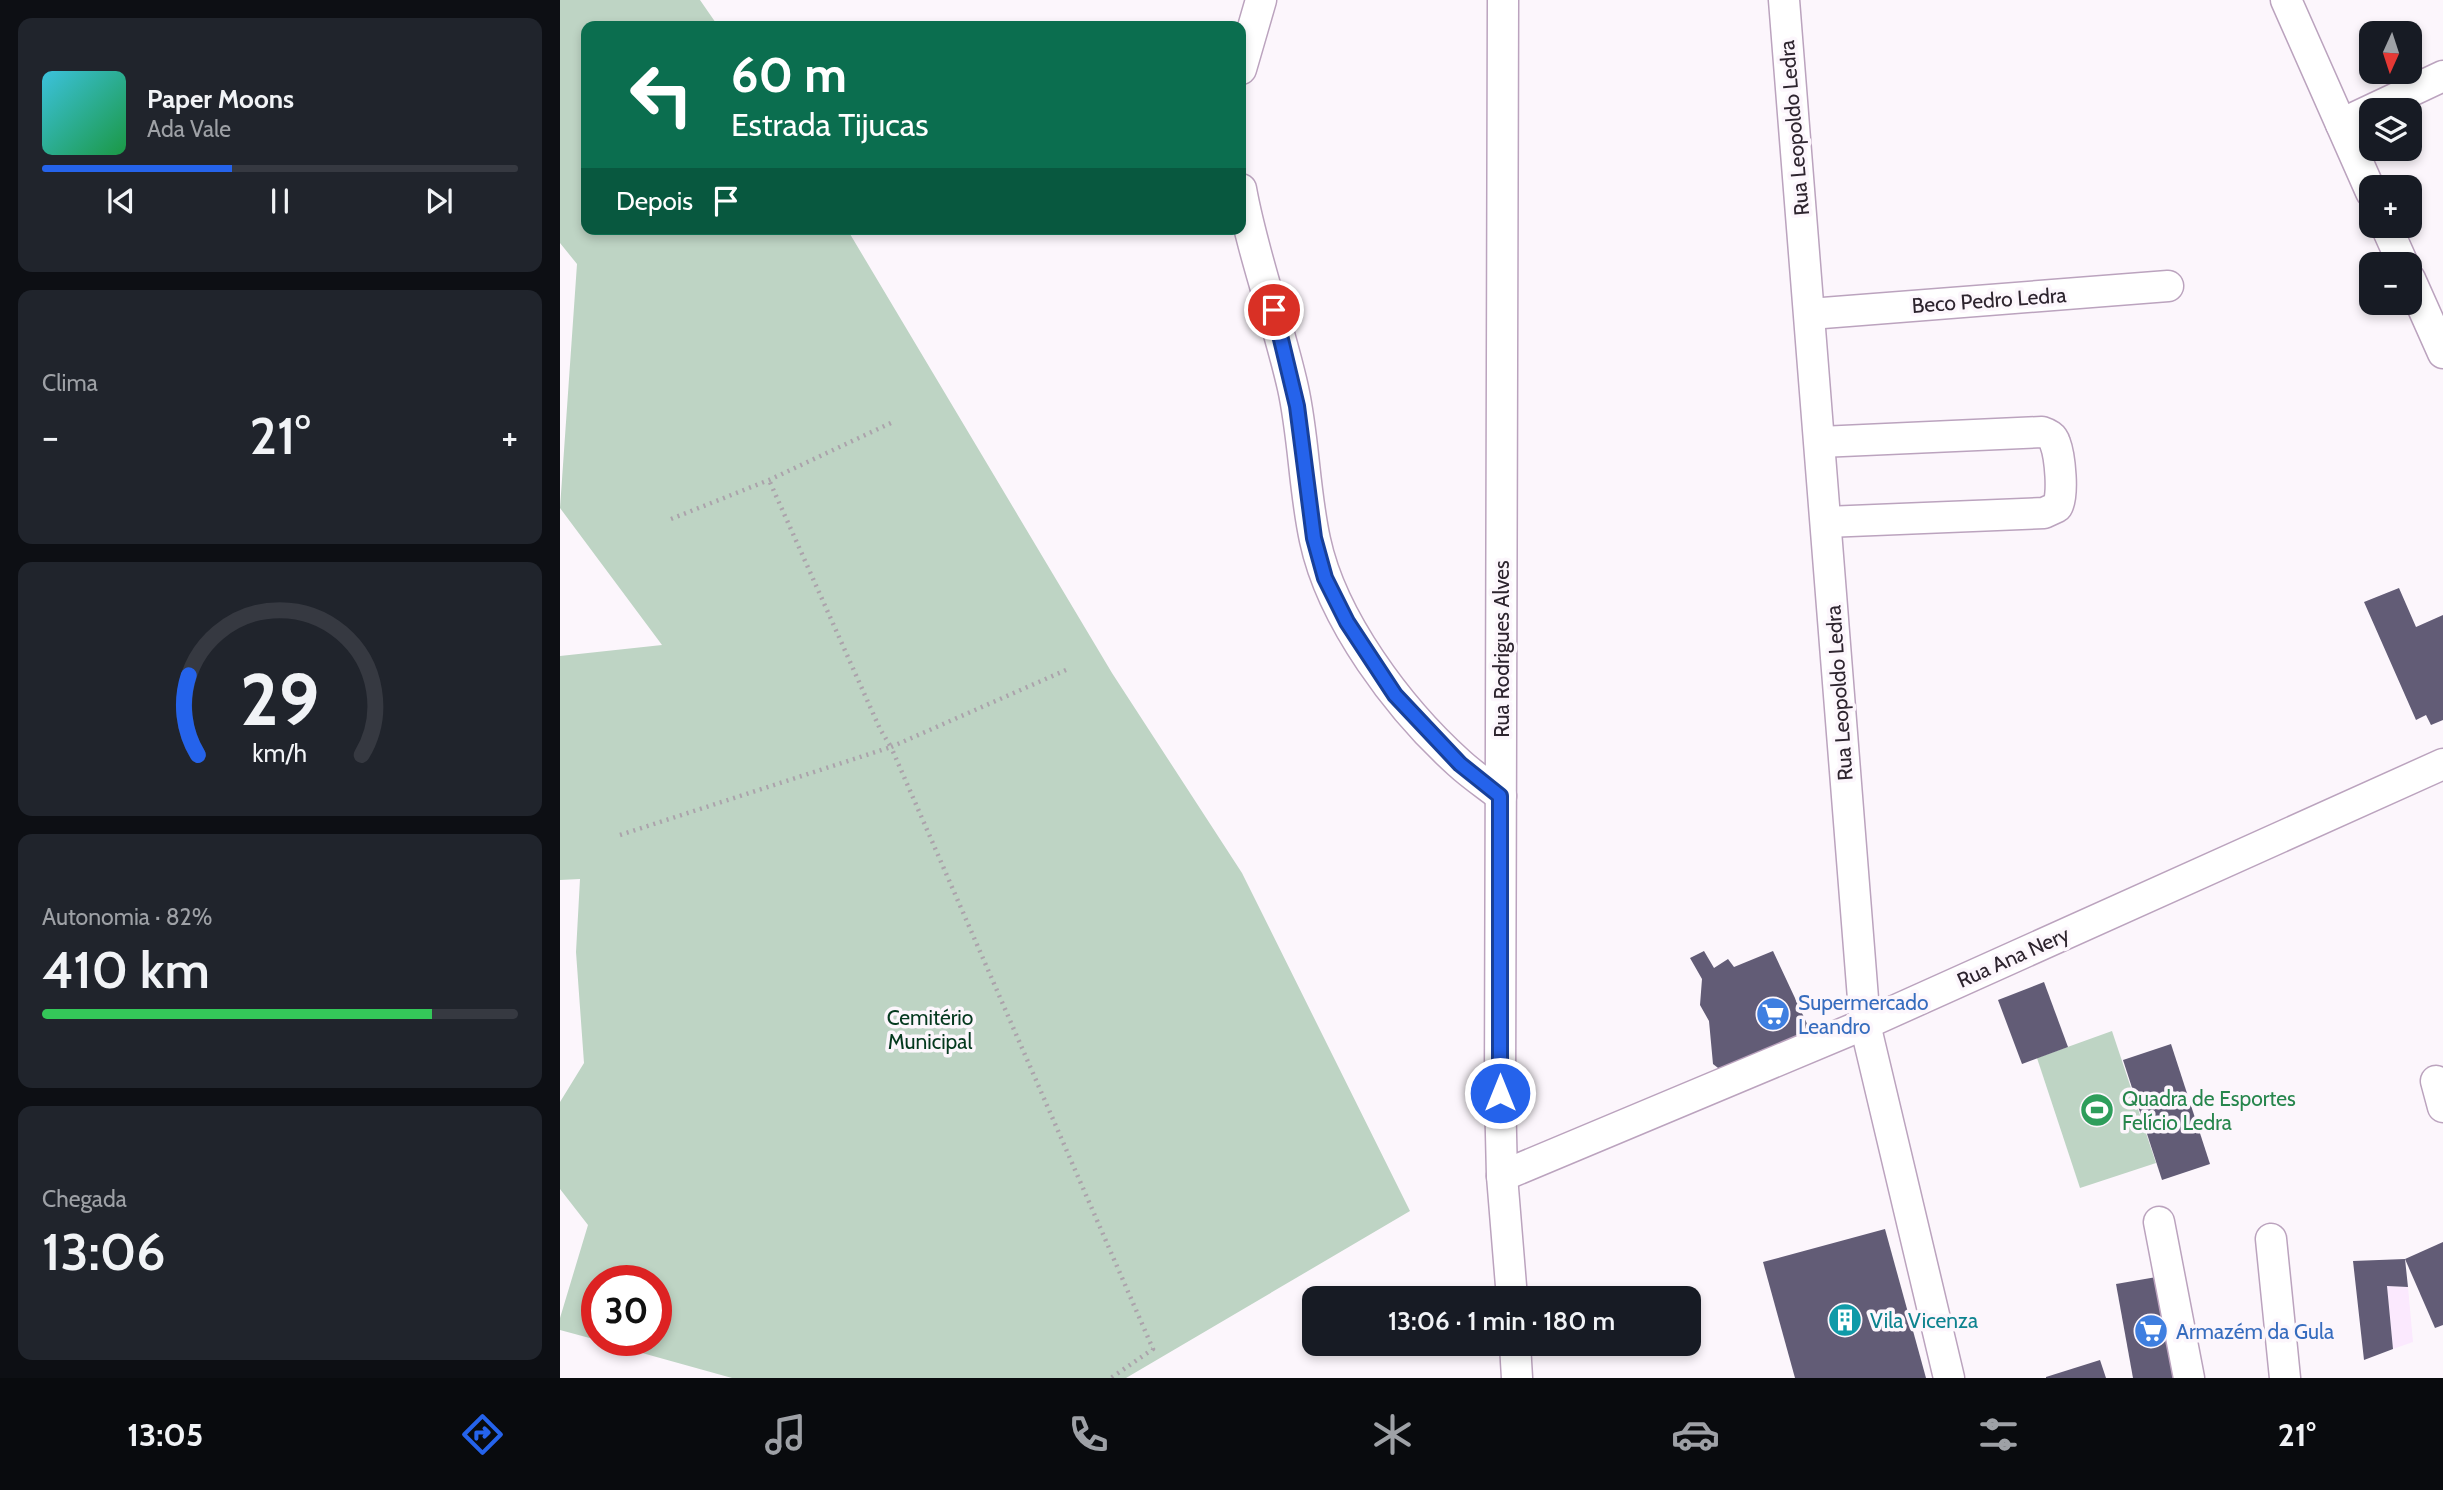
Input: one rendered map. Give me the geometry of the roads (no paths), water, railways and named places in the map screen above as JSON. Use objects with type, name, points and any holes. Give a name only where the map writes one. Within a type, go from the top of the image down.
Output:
[{"type":"street","points":[[1246,52],[1261,0]]},
{"type":"street","name":"Rua Rodrigues Alves","points":[[1503,0],[1500,1093],[1502,1176],[1510,1286]]},
{"type":"street","name":"Rua Leopoldo Ledra","points":[[1784,0],[1865,1024],[1949,1378]]},
{"type":"street","points":[[2286,0],[2364,175]]},
{"type":"street","points":[[2341,124],[2443,76]]},
{"type":"street","points":[[1246,207],[1282,336],[1297,406],[1314,538],[1325,578],[1347,622],[1395,695],[1460,764],[1500,796]]},
{"type":"street","name":"Beco Pedro Ledra","points":[[1810,314],[2168,286]]},
{"type":"street","points":[[2422,306],[2443,353]]},
{"type":"street","points":[[1819,442],[2042,432],[2050,435],[2055,442],[2062,493],[2057,507],[2044,513],[1826,522]]},
{"type":"street","name":"Rua Ana Nery","points":[[1502,1176],[1865,1024],[2443,764]]},
{"type":"street","points":[[2159,1222],[2189,1378]]},
{"type":"street","points":[[2271,1239],[2285,1378]]},
{"type":"street","points":[[1516,1356],[1517,1378]]},
{"type":"place","name":"Supermercado Leandro","points":[[1773,1014]]},
{"type":"place","name":"Quadra de Esportes Felício Ledra","points":[[2097,1110]]},
{"type":"place","name":"Vila Vicenza","points":[[1845,1320]]},
{"type":"place","name":"Armazém da Gula","points":[[2151,1331]]},
{"type":"park label","name":"Cemitério Municipal","points":[[930,1029]]}]
